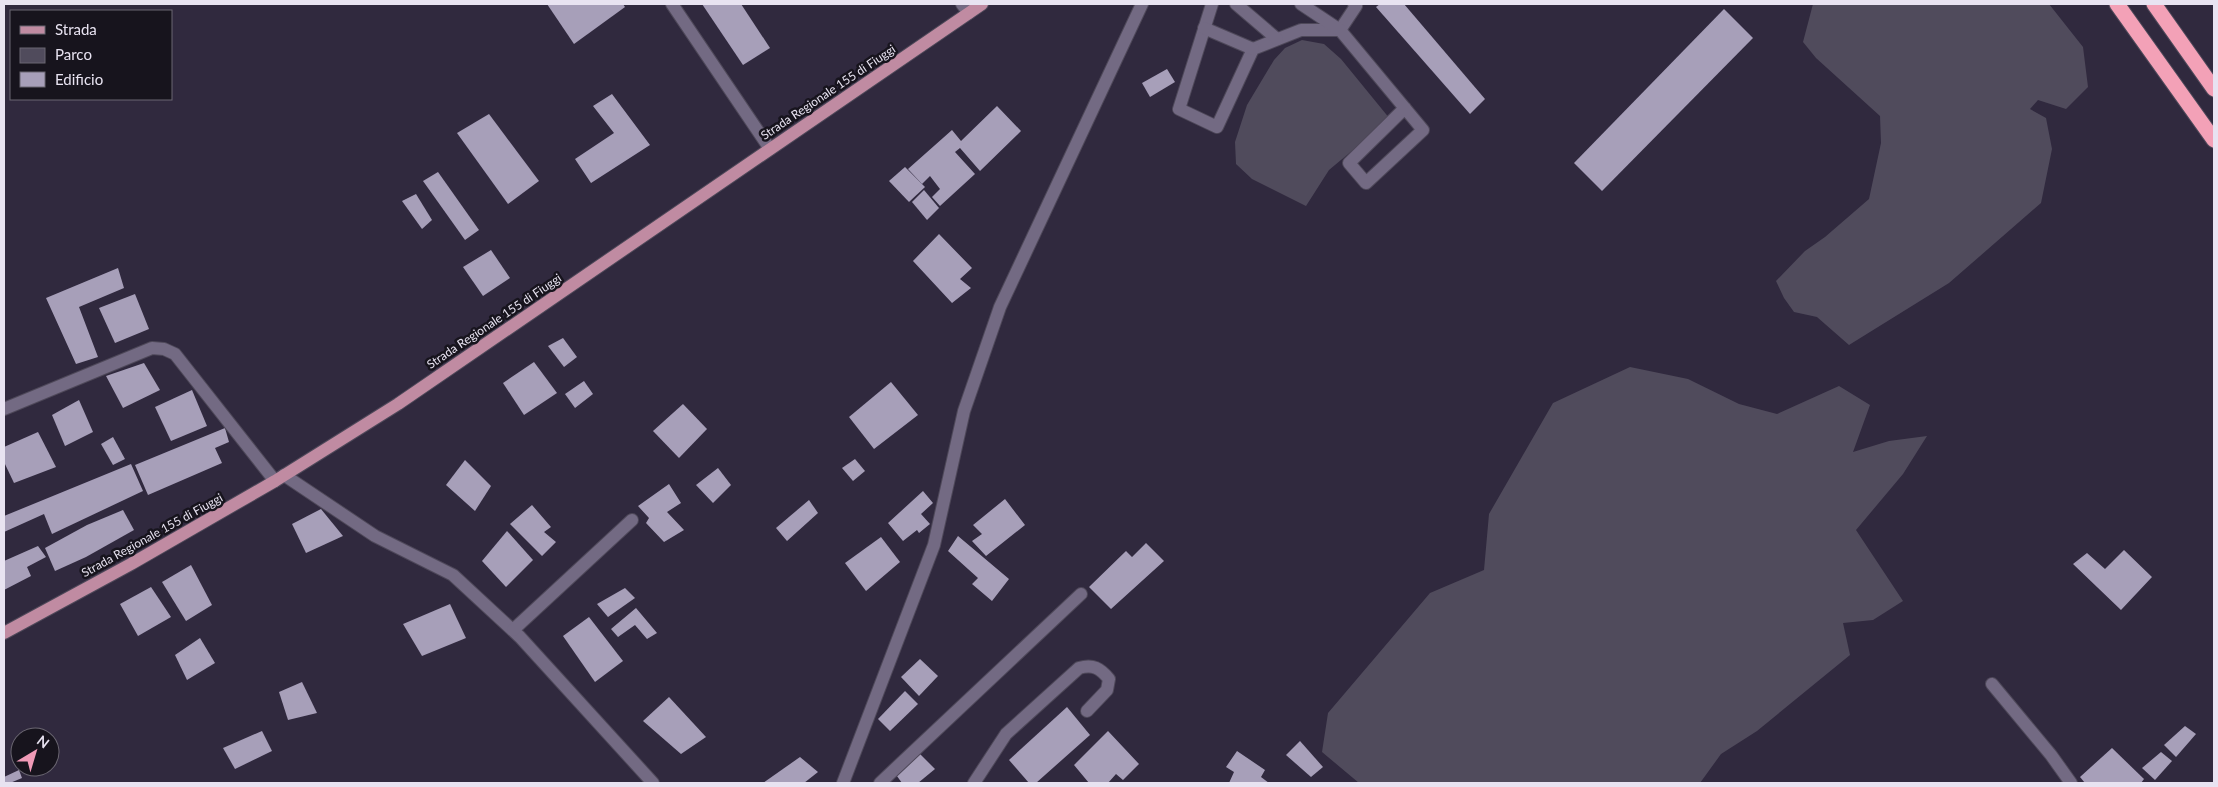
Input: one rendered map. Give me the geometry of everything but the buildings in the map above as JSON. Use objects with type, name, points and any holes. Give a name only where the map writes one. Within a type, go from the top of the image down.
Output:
[{"type":"highway","points":[[2117,4],[2214,140]]},
{"type":"highway","points":[[2154,4],[2214,89]]},
{"type":"main road","name":"Strada Regionale 155 di Fiuggi","points":[[4,633],[131,564],[279,478],[398,404],[770,149],[966,8],[982,4]]},
{"type":"street","points":[[672,4],[770,149]]},
{"type":"street","points":[[843,783],[934,545],[964,411],[1000,307],[1142,4]]},
{"type":"street","points":[[1212,4],[1179,109],[1217,127],[1253,49],[1301,30],[1340,30]]},
{"type":"street","points":[[1236,4],[1277,39]]},
{"type":"street","points":[[1301,4],[1340,30],[1405,108],[1423,130],[1366,183],[1349,163],[1405,108]]},
{"type":"street","points":[[1340,30],[1356,6],[1354,4]]},
{"type":"street","points":[[1204,28],[1253,49]]},
{"type":"street","points":[[4,409],[152,348],[164,349],[175,354],[279,478],[375,536],[453,575],[513,630],[653,783]]},
{"type":"street","points":[[513,630],[632,520]]},
{"type":"street","points":[[880,783],[1081,594]]},
{"type":"street","points":[[974,783],[1006,734],[1079,668],[1088,665],[1101,669],[1109,679],[1107,690],[1087,711]]},
{"type":"street","points":[[1992,684],[2051,755],[2071,783]]},
{"type":"green space","points":[[1813,4],[2049,4],[2083,47],[2088,87],[2066,109],[2038,100],[2030,109],[2046,118],[2052,149],[2041,203],[1949,283],[1849,345],[1817,317],[1794,312],[1784,298],[1776,281],[1805,251],[1825,237],[1869,199],[1881,143],[1880,116],[1816,58],[1803,42]]},
{"type":"green space","points":[[1302,40],[1324,44],[1341,59],[1390,119],[1329,170],[1306,206],[1252,179],[1236,164],[1235,142],[1247,105],[1274,60],[1285,48]]},
{"type":"green space","points":[[1630,367],[1688,379],[1739,404],[1777,414],[1839,386],[1870,405],[1853,452],[1889,441],[1927,436],[1903,474],[1856,530],[1903,601],[1873,620],[1843,623],[1850,655],[1757,731],[1721,754],[1700,783],[1359,783],[1322,752],[1328,713],[1430,593],[1484,570],[1489,514],[1553,403]]}]
